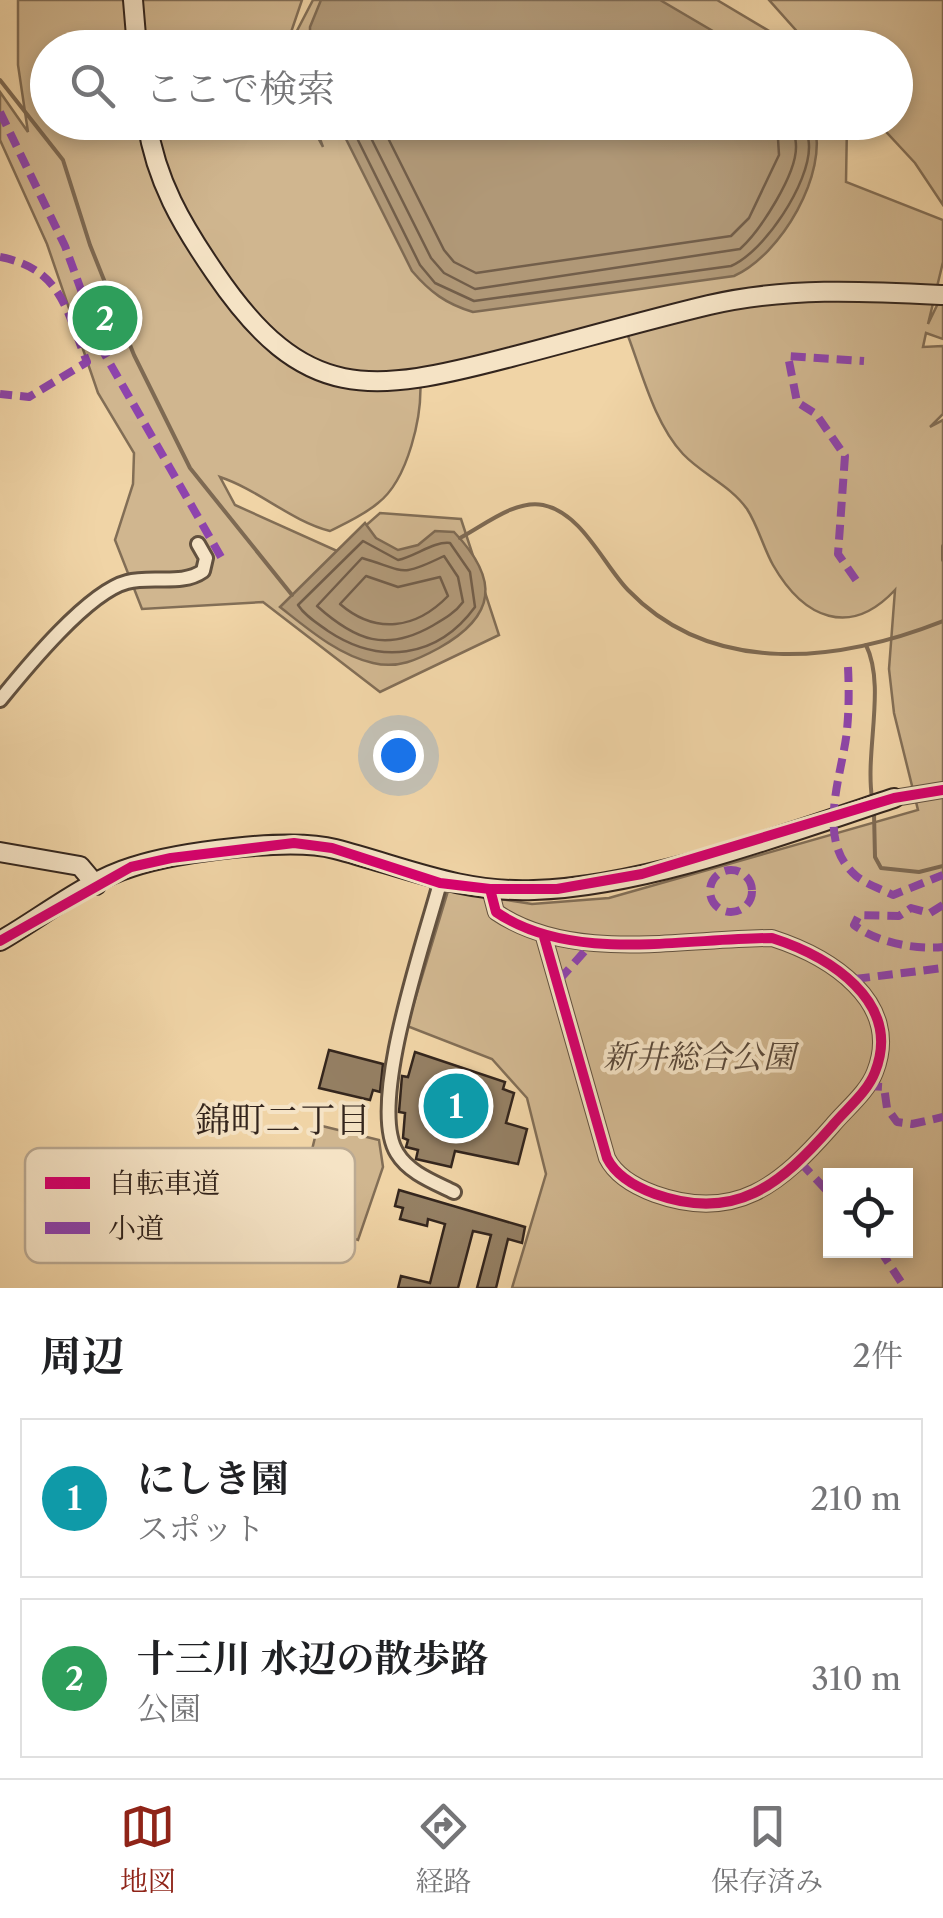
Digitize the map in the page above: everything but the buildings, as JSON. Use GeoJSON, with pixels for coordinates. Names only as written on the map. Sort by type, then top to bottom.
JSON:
{"type":"FeatureCollection","features":[{"type":"Feature","properties":{"kind":"street"},"geometry":{"type":"LineString","coordinates":[[133,0],[136,30]]}},
{"type":"Feature","properties":{"kind":"street"},"geometry":{"type":"LineString","coordinates":[[151,140],[156,166],[172,206],[248,322],[280,349],[350,381],[442,376],[710,305],[774,294],[811,290],[943,295]]}},
{"type":"Feature","properties":{"kind":"street"},"geometry":{"type":"LineString","coordinates":[[0,700],[114,586],[154,576],[193,578],[204,571],[206,558],[198,544]]}},
{"type":"Feature","properties":{"kind":"street"},"geometry":{"type":"LineString","coordinates":[[0,941],[131,867],[171,858],[294,844],[332,848],[440,883],[490,889],[557,890],[612,881],[894,798],[943,790]]}},
{"type":"Feature","properties":{"kind":"street"},"geometry":{"type":"LineString","coordinates":[[0,852],[80,866],[96,885]]}},
{"type":"Feature","properties":{"kind":"street"},"geometry":{"type":"LineString","coordinates":[[440,883],[396,1047],[387,1133],[398,1156],[415,1172],[454,1192]]}},
{"type":"Feature","properties":{"kind":"street"},"geometry":{"type":"LineString","coordinates":[[490,889],[496,912],[544,936],[593,942],[772,938],[790,944],[854,979],[867,996],[878,1036],[875,1071],[800,1162],[752,1195],[706,1204],[646,1190],[619,1174],[607,1158],[544,936]]}},
{"type":"Feature","properties":{"kind":"green space","name":"新井総合公園"},"geometry":{"type":"Polygon","coordinates":[[[18,0],[302,0],[292,30],[30,30],[30,140],[319,140],[323,147],[320,140],[847,140],[846,182],[943,220],[943,262],[928,324],[943,293],[943,339],[926,333],[923,347],[943,346],[943,414],[930,427],[943,420],[943,1288],[512,1288],[546,1174],[527,1098],[492,1059],[407,1026],[448,891],[532,904],[609,898],[918,810],[894,713],[889,669],[895,590],[878,605],[845,617],[829,616],[799,598],[773,565],[747,509],[673,441],[656,411],[625,328],[420,378],[416,428],[398,479],[373,507],[330,531],[220,477],[235,505],[337,551],[380,513],[461,519],[499,635],[380,692],[263,602],[142,609],[115,540],[133,484],[134,453],[98,393],[47,244],[0,140],[0,92],[28,132],[18,65],[18,0]]]}},
{"type":"Feature","properties":{"kind":"green space"},"geometry":{"type":"Polygon","coordinates":[[[313,0],[717,0],[767,30],[297,30],[313,0]]]}},
{"type":"Feature","properties":{"kind":"green space"},"geometry":{"type":"Polygon","coordinates":[[[769,0],[943,0],[943,205],[915,163],[894,140],[913,140],[913,30],[796,30],[769,0]]]}},
{"type":"Feature","properties":{"kind":"green space"},"geometry":{"type":"Polygon","coordinates":[[[318,1125],[379,1140],[383,1167],[358,1240],[355,1148],[312,1148],[318,1125]]]}},
{"type":"Feature","properties":{"kind":"water"},"geometry":{"type":"Polygon","coordinates":[[[321,0],[660,0],[711,30],[310,30],[321,0]]]}},
{"type":"Feature","properties":{"kind":"water"},"geometry":{"type":"Polygon","coordinates":[[[346,140],[817,140],[808,188],[784,232],[752,265],[734,276],[473,312],[439,296],[412,271],[346,140]]]}},
{"type":"Feature","properties":{"kind":"water"},"geometry":{"type":"Polygon","coordinates":[[[365,523],[376,538],[398,550],[418,545],[435,531],[454,532],[469,549],[484,581],[481,610],[472,623],[423,656],[382,665],[336,648],[280,607],[365,523]]]}},
{"type":"Feature","properties":{"kind":"waterway"},"geometry":{"type":"LineString","coordinates":[[0,80],[30,118]]}},
{"type":"Feature","properties":{"kind":"waterway"},"geometry":{"type":"LineString","coordinates":[[47,140],[63,160],[90,245],[134,355],[190,468],[292,595]]}},
{"type":"Feature","properties":{"kind":"waterway"},"geometry":{"type":"LineString","coordinates":[[460,538],[522,506],[543,505],[557,510],[580,529],[628,590],[662,618],[698,638],[738,649],[778,654],[820,652],[862,646],[943,621]]}},
{"type":"Feature","properties":{"kind":"waterway"},"geometry":{"type":"LineString","coordinates":[[943,546],[943,560]]}},
{"type":"Feature","properties":{"kind":"waterway"},"geometry":{"type":"LineString","coordinates":[[866,645],[872,661],[875,699],[872,798]]}},
{"type":"Feature","properties":{"kind":"waterway"},"geometry":{"type":"LineString","coordinates":[[874,813],[875,857],[881,868],[919,872],[943,866]]}},
{"type":"Feature","properties":{"kind":"marked path"},"geometry":{"type":"LineString","coordinates":[[0,112],[65,246],[104,353],[221,557]]}},
{"type":"Feature","properties":{"kind":"marked path"},"geometry":{"type":"LineString","coordinates":[[0,257],[37,271],[59,294],[87,362],[29,397],[0,394]]}},
{"type":"Feature","properties":{"kind":"marked path"},"geometry":{"type":"LineString","coordinates":[[856,580],[838,554],[845,456],[816,414],[797,402],[788,356],[864,361]]}},
{"type":"Feature","properties":{"kind":"marked path"},"geometry":{"type":"LineString","coordinates":[[848,667],[847,730],[834,803],[835,841],[841,857],[861,879],[893,895],[943,875]]}},
{"type":"Feature","properties":{"kind":"marked path"},"geometry":{"type":"LineString","coordinates":[[731,870],[746,876],[752,891],[746,906],[731,912],[716,906],[710,891],[716,876],[731,870]]}},
{"type":"Feature","properties":{"kind":"marked path"},"geometry":{"type":"LineString","coordinates":[[943,905],[930,913],[911,908],[899,916],[859,915],[854,925],[896,944],[943,947]]}},
{"type":"Feature","properties":{"kind":"marked path"},"geometry":{"type":"LineString","coordinates":[[559,980],[593,942]]}},
{"type":"Feature","properties":{"kind":"marked path"},"geometry":{"type":"LineString","coordinates":[[855,979],[943,968]]}},
{"type":"Feature","properties":{"kind":"marked path"},"geometry":{"type":"LineString","coordinates":[[867,1086],[884,1087],[887,1108],[897,1122],[912,1124],[943,1117]]}},
{"type":"Feature","properties":{"kind":"marked path"},"geometry":{"type":"LineString","coordinates":[[800,1162],[823,1187]]}},
{"type":"Feature","properties":{"kind":"marked path"},"geometry":{"type":"LineString","coordinates":[[885,1258],[905,1288]]}},
{"type":"Feature","properties":{"kind":"cycle path"},"geometry":{"type":"LineString","coordinates":[[0,941],[131,867],[171,858],[294,843],[332,848],[440,883],[490,889],[557,889],[642,874],[894,798],[943,790]]}},
{"type":"Feature","properties":{"kind":"cycle path"},"geometry":{"type":"LineString","coordinates":[[490,889],[496,912],[526,928],[559,938],[630,944],[772,938],[794,946],[837,970],[869,1003],[879,1024],[881,1047],[875,1072],[862,1094],[813,1147],[775,1181],[755,1193],[710,1204],[684,1202],[648,1191],[621,1175],[607,1158],[544,937]]}},
{"type":"Feature","properties":{"kind":"place","name":"十三川 水辺の散歩路"},"geometry":{"type":"Point","coordinates":[105,318]}},
{"type":"Feature","properties":{"kind":"place","name":"にしき園"},"geometry":{"type":"Point","coordinates":[456,1106]}},
{"type":"Feature","properties":{"kind":"district","name":"錦町二丁目"},"geometry":{"type":"Point","coordinates":[283,1119]}}]}
